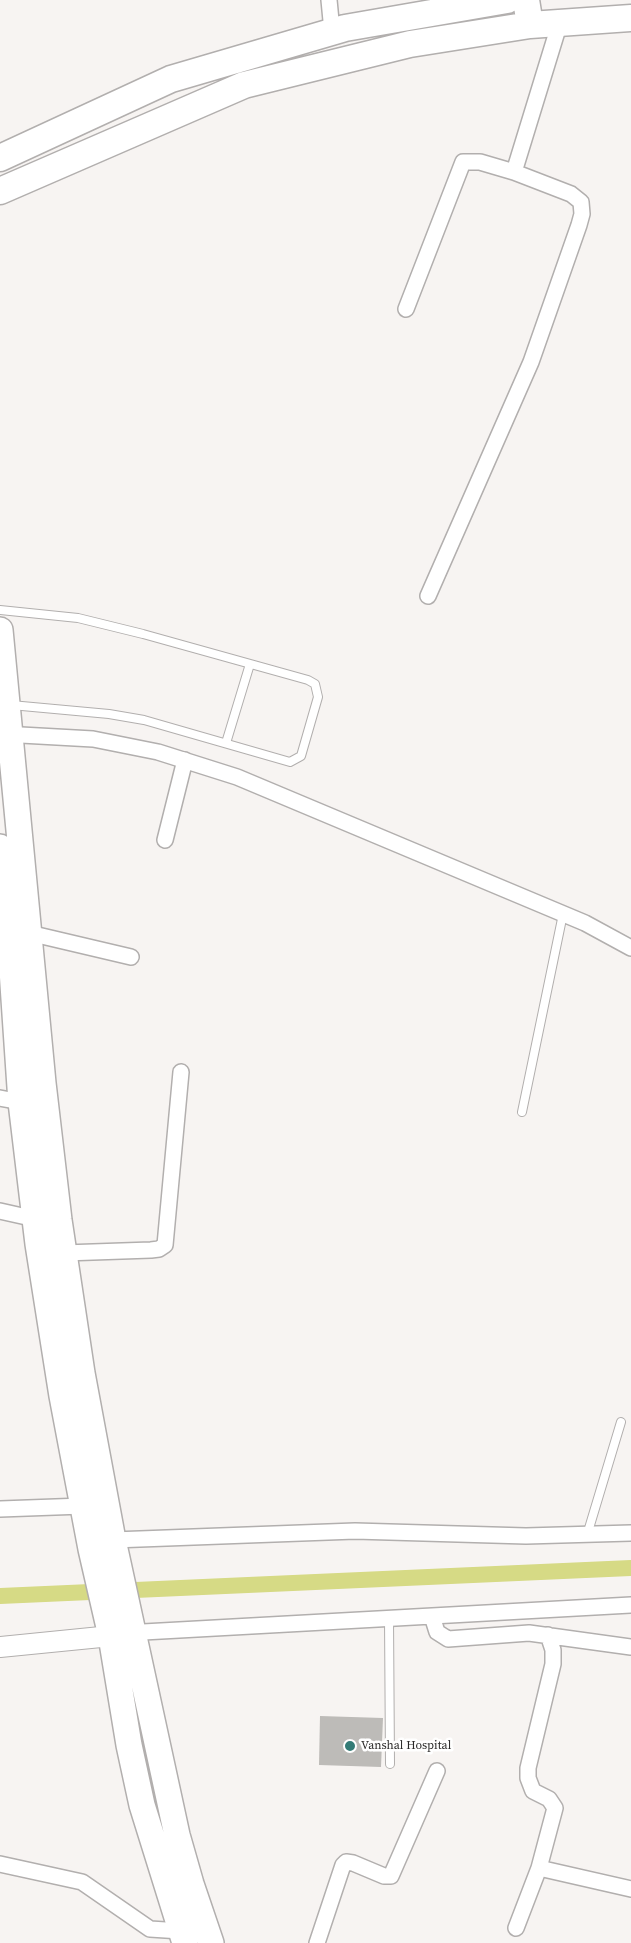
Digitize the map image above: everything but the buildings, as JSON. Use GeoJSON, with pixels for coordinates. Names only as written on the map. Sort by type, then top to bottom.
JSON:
{"type":"FeatureCollection","features":[{"type":"Feature","properties":{"kind":"highway"},"geometry":{"type":"LineString","coordinates":[[0,158],[171,79],[332,32],[501,0]]}},
{"type":"Feature","properties":{"kind":"highway"},"geometry":{"type":"LineString","coordinates":[[0,191],[244,85],[410,44],[528,12],[560,22],[631,18]]}},
{"type":"Feature","properties":{"kind":"main road"},"geometry":{"type":"LineString","coordinates":[[0,630],[6,704],[4,734],[30,933],[48,1220],[61,1387],[83,1506],[106,1544]]}},
{"type":"Feature","properties":{"kind":"main road"},"geometry":{"type":"LineString","coordinates":[[0,847],[11,1100],[48,1220],[64,1253],[119,1623],[129,1746],[142,1805],[183,1937]]}},
{"type":"Feature","properties":{"kind":"main road"},"geometry":{"type":"LineString","coordinates":[[119,1623],[191,1884],[211,1943]]}},
{"type":"Feature","properties":{"kind":"street"},"geometry":{"type":"LineString","coordinates":[[329,0],[332,32]]}},
{"type":"Feature","properties":{"kind":"street"},"geometry":{"type":"LineString","coordinates":[[514,172],[560,22]]}},
{"type":"Feature","properties":{"kind":"street"},"geometry":{"type":"LineString","coordinates":[[406,310],[463,162],[472,161],[514,172],[571,194],[581,202],[582,214],[531,362],[428,596]]}},
{"type":"Feature","properties":{"kind":"street"},"geometry":{"type":"LineString","coordinates":[[4,734],[93,739],[158,752],[237,776],[563,914],[631,948]]}},
{"type":"Feature","properties":{"kind":"street"},"geometry":{"type":"LineString","coordinates":[[165,840],[184,760]]}},
{"type":"Feature","properties":{"kind":"street"},"geometry":{"type":"LineString","coordinates":[[30,933],[131,958]]}},
{"type":"Feature","properties":{"kind":"street"},"geometry":{"type":"LineString","coordinates":[[64,1253],[151,1250],[159,1249],[165,1245],[180,1072]]}},
{"type":"Feature","properties":{"kind":"street"},"geometry":{"type":"LineString","coordinates":[[0,1211],[48,1220]]}},
{"type":"Feature","properties":{"kind":"street"},"geometry":{"type":"LineString","coordinates":[[0,1509],[83,1506]]}},
{"type":"Feature","properties":{"kind":"street"},"geometry":{"type":"LineString","coordinates":[[106,1544],[354,1531],[587,1535],[631,1533]]}},
{"type":"Feature","properties":{"kind":"street"},"geometry":{"type":"LineString","coordinates":[[0,1647],[119,1623],[389,1618],[631,1605]]}},
{"type":"Feature","properties":{"kind":"street"},"geometry":{"type":"LineString","coordinates":[[432,1616],[437,1632],[448,1639],[529,1633],[631,1647]]}},
{"type":"Feature","properties":{"kind":"street"},"geometry":{"type":"LineString","coordinates":[[516,1928],[539,1868],[555,1808],[549,1799],[533,1791],[529,1785],[528,1768],[553,1664],[553,1650],[548,1635]]}},
{"type":"Feature","properties":{"kind":"street"},"geometry":{"type":"LineString","coordinates":[[317,1943],[342,1865],[350,1862],[384,1876],[391,1876],[437,1771]]}},
{"type":"Feature","properties":{"kind":"street"},"geometry":{"type":"LineString","coordinates":[[0,1864],[82,1882],[150,1929],[183,1937]]}},
{"type":"Feature","properties":{"kind":"street"},"geometry":{"type":"LineString","coordinates":[[539,1868],[631,1889]]}},
{"type":"Feature","properties":{"kind":"lane"},"geometry":{"type":"LineString","coordinates":[[0,610],[78,618],[102,623],[308,680],[315,684],[318,697],[304,749],[296,760],[283,760],[174,728],[126,717],[6,704]]}},
{"type":"Feature","properties":{"kind":"lane"},"geometry":{"type":"LineString","coordinates":[[226,743],[250,664]]}},
{"type":"Feature","properties":{"kind":"lane"},"geometry":{"type":"LineString","coordinates":[[522,1112],[563,914]]}},
{"type":"Feature","properties":{"kind":"lane"},"geometry":{"type":"LineString","coordinates":[[587,1535],[621,1422]]}},
{"type":"Feature","properties":{"kind":"lane"},"geometry":{"type":"LineString","coordinates":[[389,1618],[390,1764]]}},
{"type":"Feature","properties":{"kind":"waterway"},"geometry":{"type":"LineString","coordinates":[[0,1596],[631,1568]]}},
{"type":"Feature","properties":{"kind":"place","name":"Vanshal Hospital"},"geometry":{"type":"Point","coordinates":[350,1746]}}]}
